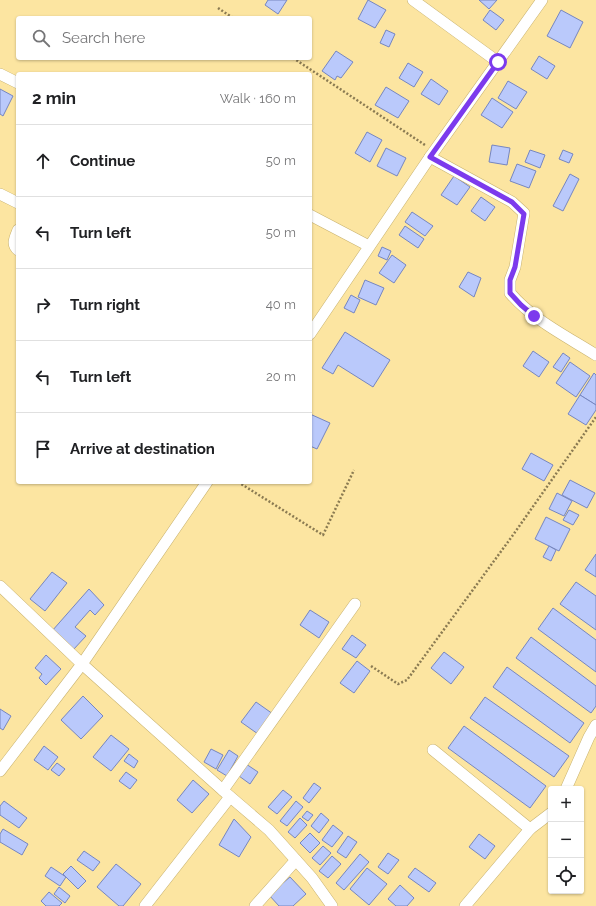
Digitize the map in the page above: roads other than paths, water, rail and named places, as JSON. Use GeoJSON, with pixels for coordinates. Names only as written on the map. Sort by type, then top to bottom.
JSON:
{"type":"FeatureCollection","features":[{"type":"Feature","properties":{"kind":"street"},"geometry":{"type":"LineString","coordinates":[[413,0],[498,62]]}},
{"type":"Feature","properties":{"kind":"street"},"geometry":{"type":"LineString","coordinates":[[312,331],[432,154],[542,0]]}},
{"type":"Feature","properties":{"kind":"street"},"geometry":{"type":"LineString","coordinates":[[0,74],[16,82]]}},
{"type":"Feature","properties":{"kind":"street"},"geometry":{"type":"LineString","coordinates":[[432,154],[512,202],[524,214],[515,267],[510,280],[510,293],[534,316],[596,355]]}},
{"type":"Feature","properties":{"kind":"street"},"geometry":{"type":"LineString","coordinates":[[0,194],[16,202]]}},
{"type":"Feature","properties":{"kind":"street"},"geometry":{"type":"LineString","coordinates":[[312,216],[369,246]]}},
{"type":"Feature","properties":{"kind":"street"},"geometry":{"type":"LineString","coordinates":[[16,235],[13,242],[16,248]]}},
{"type":"Feature","properties":{"kind":"street"},"geometry":{"type":"LineString","coordinates":[[0,771],[82,664],[206,484]]}},
{"type":"Feature","properties":{"kind":"street"},"geometry":{"type":"LineString","coordinates":[[0,586],[82,664],[269,830],[312,878],[332,906]]}},
{"type":"Feature","properties":{"kind":"street"},"geometry":{"type":"LineString","coordinates":[[145,906],[226,793],[355,604]]}},
{"type":"Feature","properties":{"kind":"street"},"geometry":{"type":"LineString","coordinates":[[567,786],[589,737],[596,725]]}},
{"type":"Feature","properties":{"kind":"street"},"geometry":{"type":"LineString","coordinates":[[433,750],[530,829]]}},
{"type":"Feature","properties":{"kind":"street"},"geometry":{"type":"LineString","coordinates":[[465,906],[530,829],[548,815]]}},
{"type":"Feature","properties":{"kind":"street"},"geometry":{"type":"LineString","coordinates":[[255,906],[296,860]]}}]}
